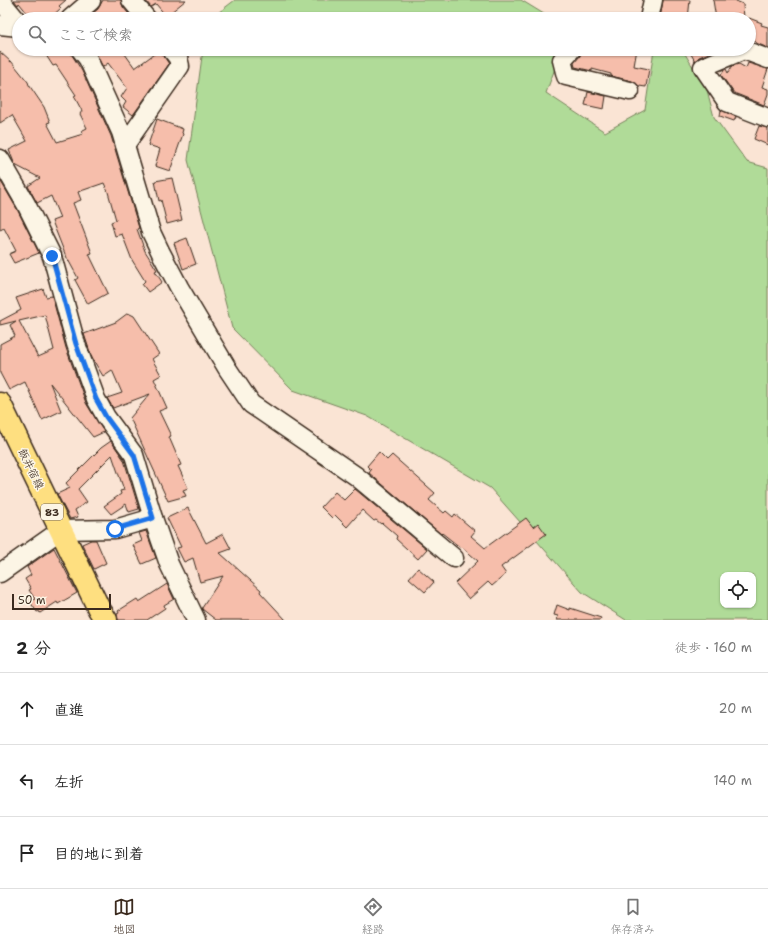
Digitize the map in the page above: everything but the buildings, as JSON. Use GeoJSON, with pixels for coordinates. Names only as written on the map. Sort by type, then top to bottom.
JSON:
{"type":"FeatureCollection","features":[{"type":"Feature","properties":{"kind":"main road","name":"飯井宿線"},"geometry":{"type":"LineString","coordinates":[[0,404],[99,609],[106,620]]}},
{"type":"Feature","properties":{"kind":"street"},"geometry":{"type":"LineString","coordinates":[[0,0],[12,15]]}},
{"type":"Feature","properties":{"kind":"street"},"geometry":{"type":"LineString","coordinates":[[78,12],[91,0]]}},
{"type":"Feature","properties":{"kind":"street"},"geometry":{"type":"LineString","coordinates":[[131,0],[141,12]]}},
{"type":"Feature","properties":{"kind":"street"},"geometry":{"type":"LineString","coordinates":[[650,12],[653,0]]}},
{"type":"Feature","properties":{"kind":"street"},"geometry":{"type":"LineString","coordinates":[[0,24],[12,26]]}},
{"type":"Feature","properties":{"kind":"street"},"geometry":{"type":"LineString","coordinates":[[756,54],[768,59]]}},
{"type":"Feature","properties":{"kind":"street"},"geometry":{"type":"LineString","coordinates":[[86,56],[121,132],[151,232],[182,294],[227,368],[251,404],[356,476],[454,558]]}},
{"type":"Feature","properties":{"kind":"street"},"geometry":{"type":"LineString","coordinates":[[125,145],[180,66],[176,56]]}},
{"type":"Feature","properties":{"kind":"street"},"geometry":{"type":"LineString","coordinates":[[566,56],[562,60],[566,76],[630,91]]}},
{"type":"Feature","properties":{"kind":"street"},"geometry":{"type":"LineString","coordinates":[[730,56],[703,68],[727,102],[768,118]]}},
{"type":"Feature","properties":{"kind":"street"},"geometry":{"type":"LineString","coordinates":[[0,159],[26,204],[52,256],[76,344],[96,399],[106,417],[134,455],[169,564],[196,620]]}},
{"type":"Feature","properties":{"kind":"street"},"geometry":{"type":"LineString","coordinates":[[0,573],[61,530],[115,529],[153,518]]}},
{"type":"Feature","properties":{"kind":"green space"},"geometry":{"type":"Polygon","coordinates":[[[235,0],[521,0],[541,12],[219,12],[235,0]]]}},
{"type":"Feature","properties":{"kind":"green space"},"geometry":{"type":"Polygon","coordinates":[[[202,56],[559,56],[546,93],[605,132],[645,110],[653,56],[686,56],[707,90],[714,117],[747,162],[768,168],[768,620],[626,620],[582,592],[490,488],[367,416],[293,390],[232,328],[188,160],[202,56]]]}},
{"type":"Feature","properties":{"kind":"route"},"geometry":{"type":"LineString","coordinates":[[52,256],[76,344],[96,399],[106,417],[134,455],[153,518],[115,529]]}}]}
